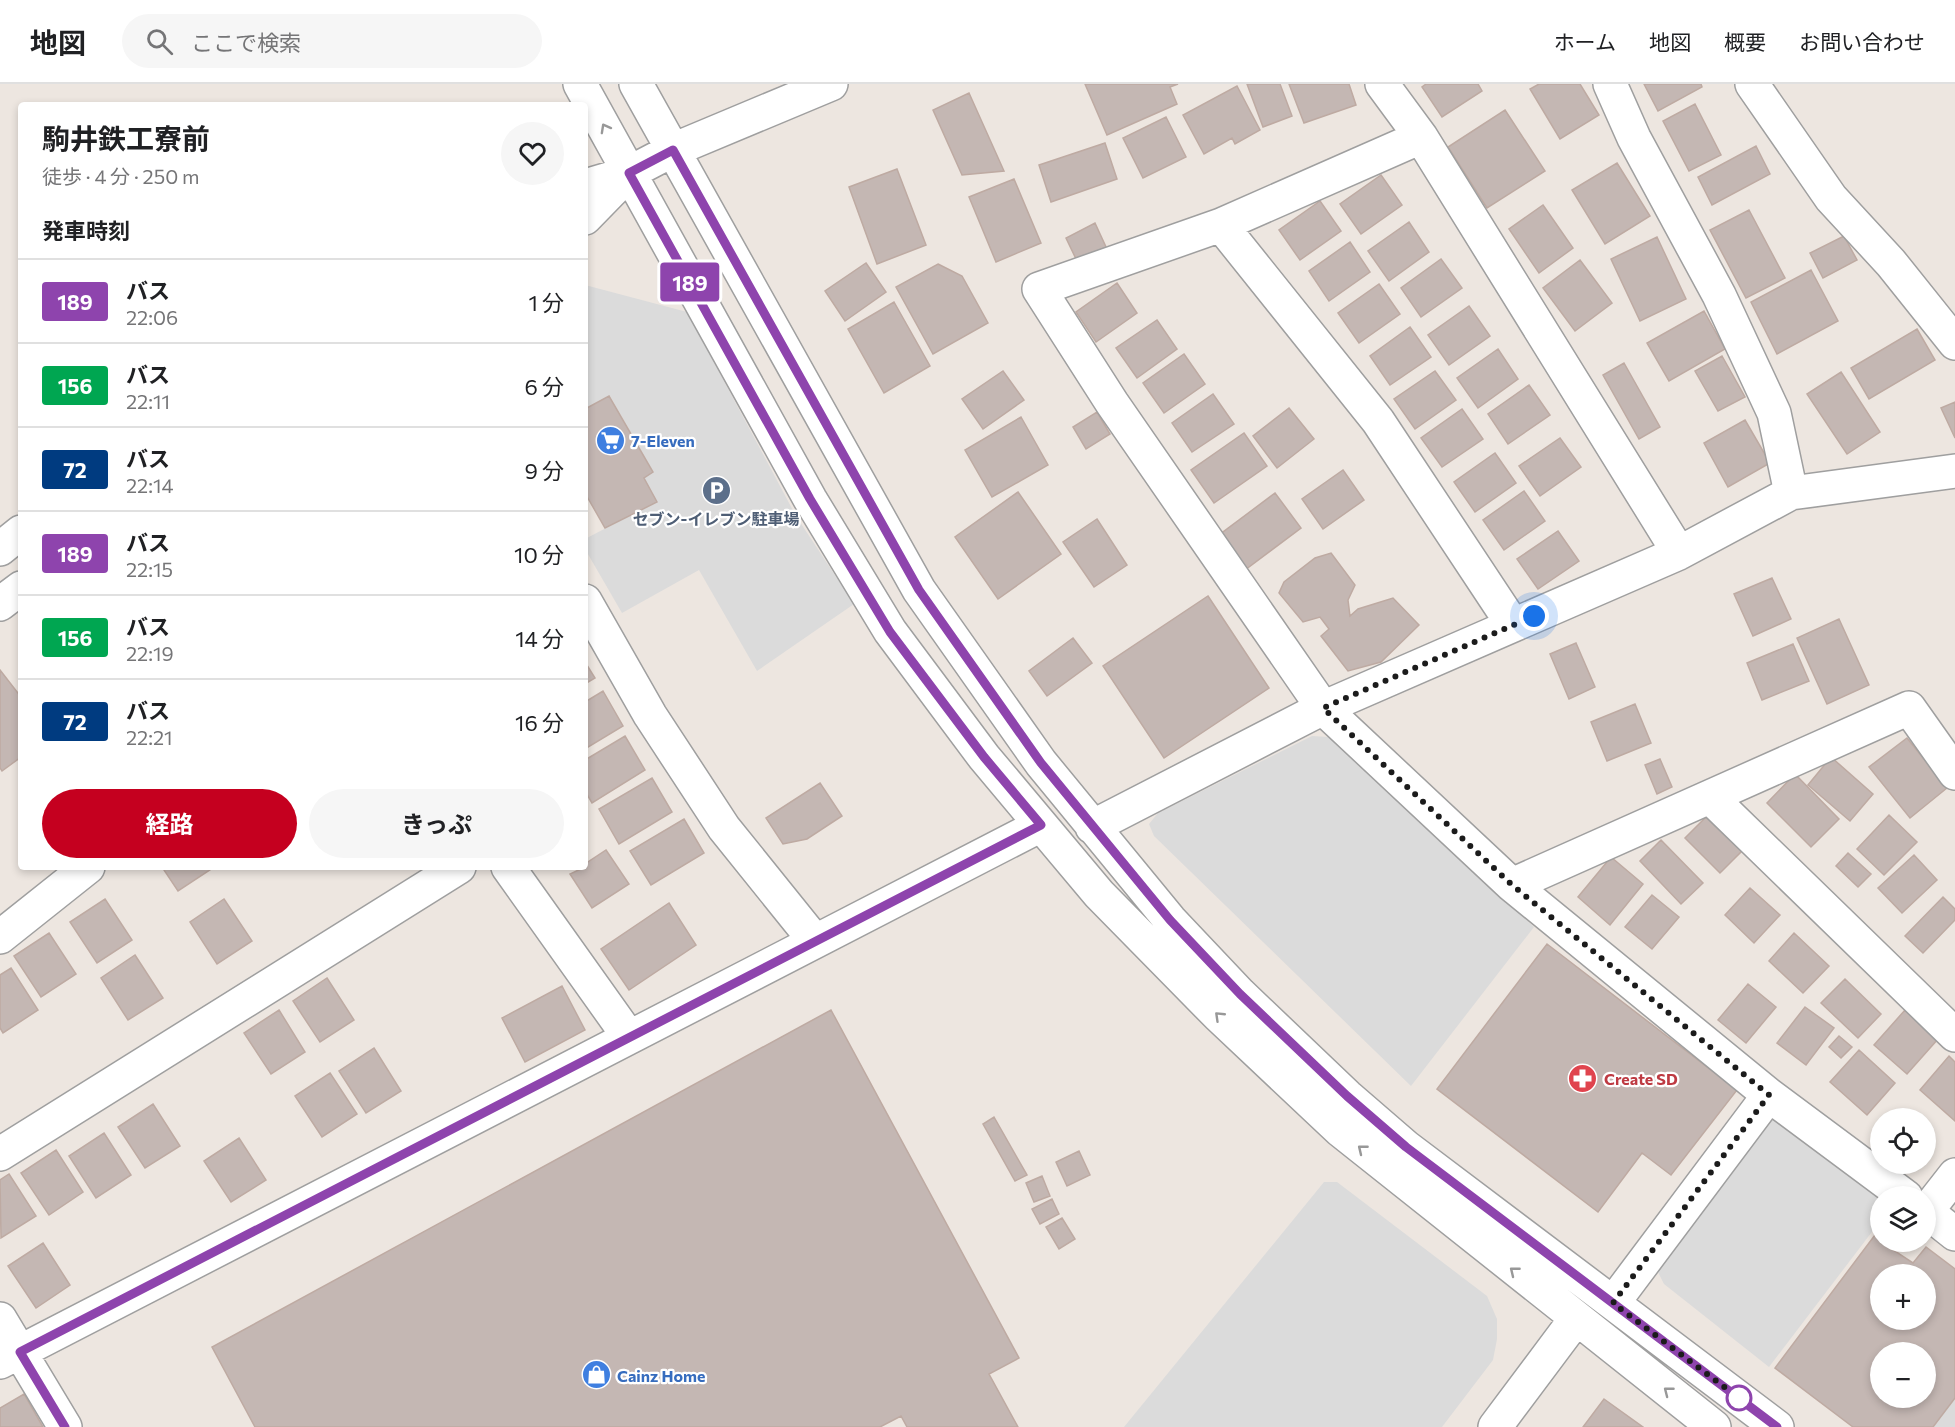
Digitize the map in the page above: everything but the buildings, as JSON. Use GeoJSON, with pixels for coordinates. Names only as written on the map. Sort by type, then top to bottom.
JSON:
{"type":"FeatureCollection","features":[{"type":"Feature","properties":{"kind":"street"},"geometry":{"type":"LineString","coordinates":[[580,84],[810,499],[890,632],[984,757],[1099,894],[1218,1015],[1340,1130],[1575,1320],[1714,1427]]}},
{"type":"Feature","properties":{"kind":"street"},"geometry":{"type":"LineString","coordinates":[[636,84],[919,590],[996,701],[1092,827],[1170,920],[1240,994],[1347,1096],[1406,1147],[1777,1427]]}},
{"type":"Feature","properties":{"kind":"street"},"geometry":{"type":"LineString","coordinates":[[588,185],[629,173],[673,150],[831,84]]}},
{"type":"Feature","properties":{"kind":"street"},"geometry":{"type":"LineString","coordinates":[[1382,84],[1421,137],[1679,553]]}},
{"type":"Feature","properties":{"kind":"street"},"geometry":{"type":"LineString","coordinates":[[1610,84],[1634,138],[1719,295],[1774,413],[1791,493]]}},
{"type":"Feature","properties":{"kind":"street"},"geometry":{"type":"LineString","coordinates":[[1752,84],[1831,198],[1891,263],[1955,343]]}},
{"type":"Feature","properties":{"kind":"street"},"geometry":{"type":"LineString","coordinates":[[1421,137],[1221,225],[1039,289],[1112,404],[1323,708],[1512,885],[1769,1095],[1891,1186]]}},
{"type":"Feature","properties":{"kind":"street"},"geometry":{"type":"LineString","coordinates":[[588,215],[629,173]]}},
{"type":"Feature","properties":{"kind":"street"},"geometry":{"type":"LineString","coordinates":[[1221,225],[1378,421],[1513,625]]}},
{"type":"Feature","properties":{"kind":"street"},"geometry":{"type":"LineString","coordinates":[[1092,827],[1323,708],[1679,553],[1791,493],[1955,471]]}},
{"type":"Feature","properties":{"kind":"street"},"geometry":{"type":"LineString","coordinates":[[0,549],[18,534]]}},
{"type":"Feature","properties":{"kind":"street"},"geometry":{"type":"LineString","coordinates":[[0,604],[18,590]]}},
{"type":"Feature","properties":{"kind":"street"},"geometry":{"type":"LineString","coordinates":[[588,605],[650,715],[724,828],[815,941]]}},
{"type":"Feature","properties":{"kind":"street"},"geometry":{"type":"LineString","coordinates":[[1512,885],[1909,708],[1955,773]]}},
{"type":"Feature","properties":{"kind":"street"},"geometry":{"type":"LineString","coordinates":[[1710,797],[1955,1035]]}},
{"type":"Feature","properties":{"kind":"street"},"geometry":{"type":"LineString","coordinates":[[10,1357],[1041,825]]}},
{"type":"Feature","properties":{"kind":"street"},"geometry":{"type":"LineString","coordinates":[[0,937],[84,870]]}},
{"type":"Feature","properties":{"kind":"street"},"geometry":{"type":"LineString","coordinates":[[0,1154],[454,870]]}},
{"type":"Feature","properties":{"kind":"street"},"geometry":{"type":"LineString","coordinates":[[510,870],[629,1037]]}},
{"type":"Feature","properties":{"kind":"street"},"geometry":{"type":"LineString","coordinates":[[1613,1303],[1769,1095]]}},
{"type":"Feature","properties":{"kind":"street"},"geometry":{"type":"LineString","coordinates":[[1936,1199],[1955,1175]]}},
{"type":"Feature","properties":{"kind":"street"},"geometry":{"type":"LineString","coordinates":[[1936,1220],[1955,1234]]}},
{"type":"Feature","properties":{"kind":"street"},"geometry":{"type":"LineString","coordinates":[[0,1319],[10,1357],[65,1427]]}},
{"type":"Feature","properties":{"kind":"street"},"geometry":{"type":"LineString","coordinates":[[1495,1427],[1575,1320]]}},
{"type":"Feature","properties":{"kind":"shaded area","name":"セブン-イレブン駐車場"},"geometry":{"type":"Polygon","coordinates":[[[588,286],[687,312],[796,516],[854,604],[757,671],[699,570],[622,613],[588,554],[588,537],[656,502],[644,478],[653,472],[610,396],[588,407],[588,286]]]}},
{"type":"Feature","properties":{"kind":"shaded area"},"geometry":{"type":"Polygon","coordinates":[[[1312,736],[1328,737],[1343,746],[1534,927],[1411,1086],[1154,836],[1149,824],[1158,813],[1312,736]]]}},
{"type":"Feature","properties":{"kind":"shaded area"},"geometry":{"type":"Polygon","coordinates":[[[1771,1120],[1785,1122],[1870,1189],[1870,1234],[1769,1367],[1664,1284],[1658,1272],[1664,1259],[1771,1120]]]}},
{"type":"Feature","properties":{"kind":"shaded area"},"geometry":{"type":"Polygon","coordinates":[[[1324,1182],[1337,1182],[1487,1296],[1497,1319],[1497,1339],[1493,1360],[1442,1427],[1124,1427],[1324,1182]]]}},
{"type":"Feature","properties":{"kind":"shaded area"},"geometry":{"type":"Polygon","coordinates":[[[1955,1398],[1955,1427],[1933,1427],[1955,1398]]]}},
{"type":"Feature","properties":{"kind":"bus line","name":"189"},"geometry":{"type":"LineString","coordinates":[[65,1427],[20,1352],[1041,825],[984,757],[890,632],[810,499],[629,173],[673,150],[919,590],[1041,763],[1170,920],[1240,994],[1347,1096],[1406,1147],[1777,1427]]}},
{"type":"Feature","properties":{"kind":"place","name":"7-Eleven"},"geometry":{"type":"Point","coordinates":[610,440]}},
{"type":"Feature","properties":{"kind":"place","name":"セブン-イレブン駐車場"},"geometry":{"type":"Point","coordinates":[716,490]}},
{"type":"Feature","properties":{"kind":"place","name":"Create SD"},"geometry":{"type":"Point","coordinates":[1583,1078]}},
{"type":"Feature","properties":{"kind":"place","name":"Cainz Home"},"geometry":{"type":"Point","coordinates":[596,1375]}},
{"type":"Feature","properties":{"kind":"route"},"geometry":{"type":"LineString","coordinates":[[1534,616],[1323,708],[1512,885],[1769,1095],[1613,1303],[1739,1398]]}}]}
